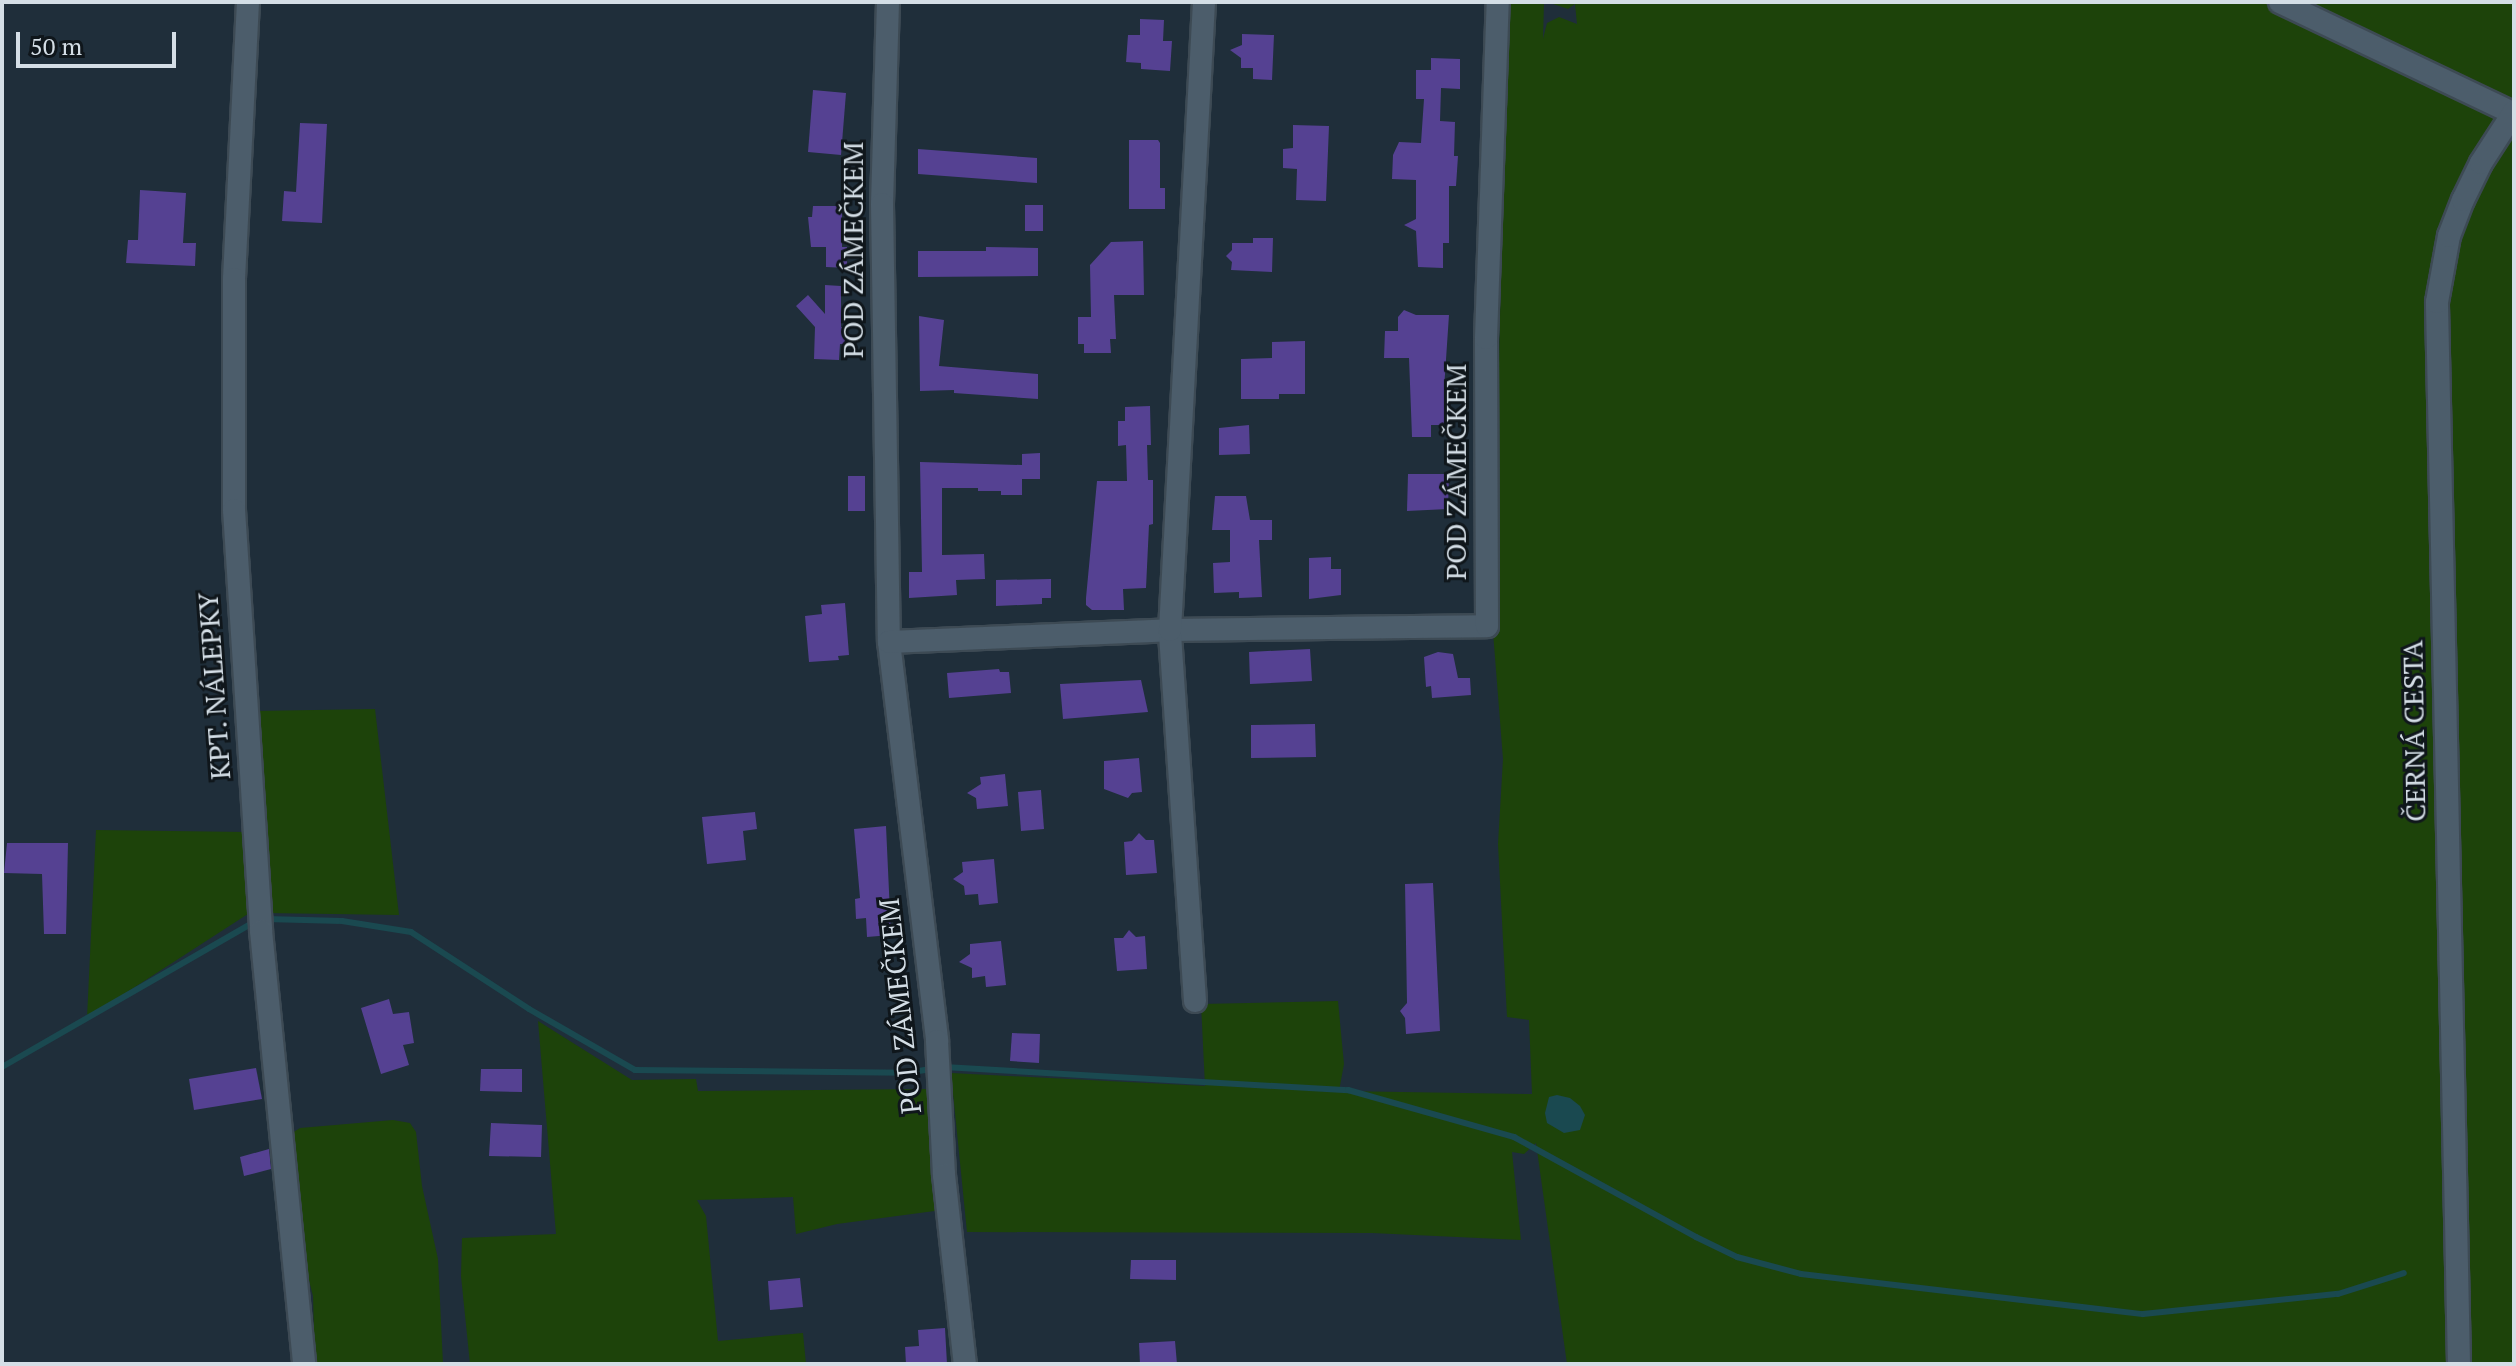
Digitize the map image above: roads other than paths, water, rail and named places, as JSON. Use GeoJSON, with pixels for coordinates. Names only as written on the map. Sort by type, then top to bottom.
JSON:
{"type":"FeatureCollection","features":[{"type":"Feature","properties":{"kind":"street","name":"KPT. NÁLEPKY"},"geometry":{"type":"LineString","coordinates":[[248,2],[234,279],[234,510],[260,922],[304,1364]]}},
{"type":"Feature","properties":{"kind":"street","name":"POD ZÁMEČKEM"},"geometry":{"type":"LineString","coordinates":[[888,2],[883,63],[882,220],[889,642],[940,1067],[944,1175],[965,1364]]}},
{"type":"Feature","properties":{"kind":"street"},"geometry":{"type":"LineString","coordinates":[[1195,1001],[1170,630],[1204,2]]}},
{"type":"Feature","properties":{"kind":"street","name":"POD ZÁMEČKEM"},"geometry":{"type":"LineString","coordinates":[[889,642],[1170,630],[1487,626],[1486,338],[1498,2]]}},
{"type":"Feature","properties":{"kind":"street","name":"ČERNÁ CESTA"},"geometry":{"type":"LineString","coordinates":[[2280,2],[2514,113],[2481,163],[2463,200],[2449,236],[2437,302],[2459,1364]]}},
{"type":"Feature","properties":{"kind":"waterway"},"geometry":{"type":"LineString","coordinates":[[266,919],[342,921],[411,932],[529,1009],[635,1070],[906,1073],[944,1067],[1348,1090],[1514,1137],[1737,1257],[1801,1274],[2143,1314],[2338,1294],[2404,1273]]}},
{"type":"Feature","properties":{"kind":"waterway"},"geometry":{"type":"LineString","coordinates":[[2,1067],[256,921]]}}]}
